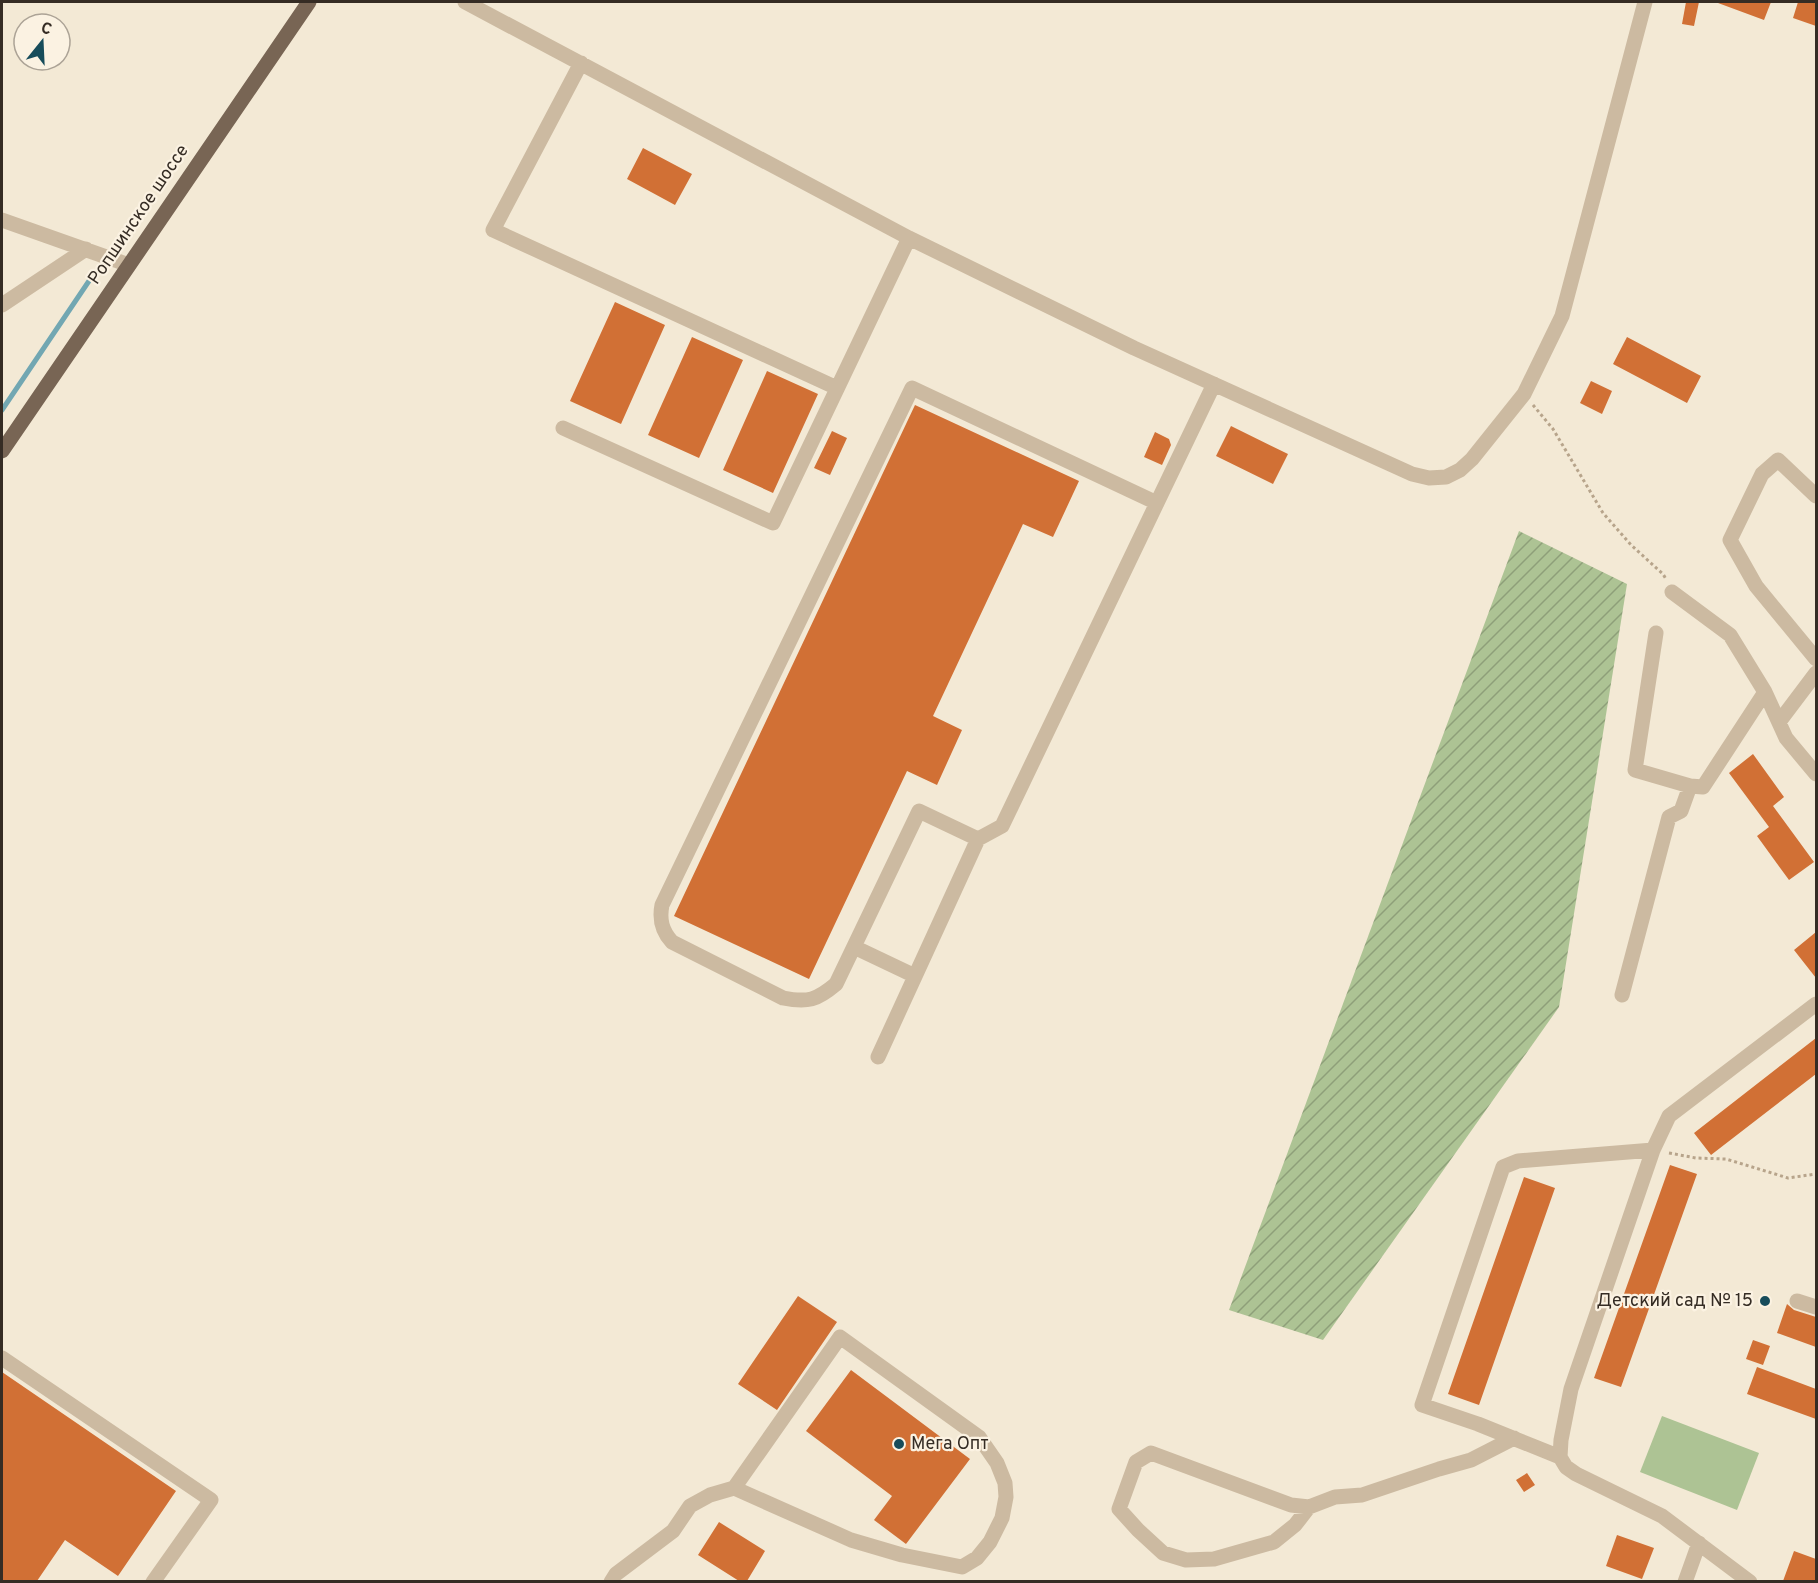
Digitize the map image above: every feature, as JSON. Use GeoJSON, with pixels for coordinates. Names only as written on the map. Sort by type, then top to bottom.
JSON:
{"type":"FeatureCollection","features":[{"type":"Feature","properties":{"kind":"main road","name":"Ропшинское шоссе"},"geometry":{"type":"LineString","coordinates":[[2,451],[309,2]]}},
{"type":"Feature","properties":{"kind":"street"},"geometry":{"type":"LineString","coordinates":[[465,2],[909,238],[1134,348],[1412,474],[1429,478],[1446,477],[1460,470],[1472,459],[1524,394],[1562,316],[1645,2]]}},
{"type":"Feature","properties":{"kind":"street"},"geometry":{"type":"LineString","coordinates":[[581,63],[493,230],[837,388]]}},
{"type":"Feature","properties":{"kind":"street"},"geometry":{"type":"LineString","coordinates":[[2,220],[129,264]]}},
{"type":"Feature","properties":{"kind":"street"},"geometry":{"type":"LineString","coordinates":[[563,428],[773,523],[909,238]]}},
{"type":"Feature","properties":{"kind":"street"},"geometry":{"type":"LineString","coordinates":[[2,305],[86,249]]}},
{"type":"Feature","properties":{"kind":"street"},"geometry":{"type":"LineString","coordinates":[[878,1058],[978,839],[1002,826],[1214,384]]}},
{"type":"Feature","properties":{"kind":"street"},"geometry":{"type":"LineString","coordinates":[[978,839],[919,811],[836,984],[812,1000],[798,1001],[783,998],[672,942],[665,934],[660,915],[662,905],[912,388],[1157,503]]}},
{"type":"Feature","properties":{"kind":"street"},"geometry":{"type":"LineString","coordinates":[[1816,496],[1778,460],[1762,474],[1730,540],[1756,586],[1816,659]]}},
{"type":"Feature","properties":{"kind":"street"},"geometry":{"type":"LineString","coordinates":[[1672,592],[1730,635],[1765,692],[1786,738],[1816,774]]}},
{"type":"Feature","properties":{"kind":"street"},"geometry":{"type":"LineString","coordinates":[[1656,633],[1635,770],[1702,788],[1765,692]]}},
{"type":"Feature","properties":{"kind":"street"},"geometry":{"type":"LineString","coordinates":[[1779,722],[1816,673]]}},
{"type":"Feature","properties":{"kind":"street"},"geometry":{"type":"LineString","coordinates":[[1622,996],[1669,817],[1681,811],[1690,786]]}},
{"type":"Feature","properties":{"kind":"street"},"geometry":{"type":"LineString","coordinates":[[854,947],[915,976]]}},
{"type":"Feature","properties":{"kind":"street"},"geometry":{"type":"LineString","coordinates":[[1750,1581],[1662,1516],[1566,1467],[1560,1457],[1561,1440],[1571,1389],[1653,1150],[1669,1116],[1816,1004]]}},
{"type":"Feature","properties":{"kind":"street"},"geometry":{"type":"LineString","coordinates":[[1560,1457],[1422,1405],[1503,1167],[1518,1161],[1653,1150]]}},
{"type":"Feature","properties":{"kind":"street"},"geometry":{"type":"LineString","coordinates":[[1797,1301],[1816,1307]]}},
{"type":"Feature","properties":{"kind":"street"},"geometry":{"type":"LineString","coordinates":[[611,1581],[616,1574],[673,1531],[690,1506],[711,1495],[734,1488],[840,1337],[979,1437],[997,1463],[1005,1483],[1006,1497],[1002,1518],[990,1542],[977,1558],[962,1567],[902,1555],[851,1540],[734,1488]]}},
{"type":"Feature","properties":{"kind":"street"},"geometry":{"type":"LineString","coordinates":[[2,1359],[211,1500],[153,1581]]}},
{"type":"Feature","properties":{"kind":"street"},"geometry":{"type":"LineString","coordinates":[[1309,1507],[1295,1526],[1274,1542],[1214,1559],[1186,1560],[1162,1553],[1119,1509],[1136,1462],[1151,1453],[1291,1505],[1309,1507],[1335,1497],[1362,1495],[1439,1468],[1471,1460],[1514,1438]]}},
{"type":"Feature","properties":{"kind":"street"},"geometry":{"type":"LineString","coordinates":[[1685,1581],[1699,1543]]}},
{"type":"Feature","properties":{"kind":"path"},"geometry":{"type":"LineString","coordinates":[[1524,394],[1552,429],[1603,513],[1631,545],[1664,574],[1672,592]]}},
{"type":"Feature","properties":{"kind":"path"},"geometry":{"type":"LineString","coordinates":[[1672,1154],[1725,1159],[1788,1178],[1816,1174]]}},
{"type":"Feature","properties":{"kind":"green space"},"geometry":{"type":"Polygon","coordinates":[[[1519,531],[1627,584],[1559,1007],[1323,1340],[1229,1310],[1519,531]]]}},
{"type":"Feature","properties":{"kind":"green space"},"geometry":{"type":"Polygon","coordinates":[[[1662,1416],[1759,1453],[1737,1510],[1640,1472],[1662,1416]]]}},
{"type":"Feature","properties":{"kind":"building"},"geometry":{"type":"Polygon","coordinates":[[[1686,2],[1699,2],[1694,26],[1682,24],[1686,2]]]}},
{"type":"Feature","properties":{"kind":"building"},"geometry":{"type":"Polygon","coordinates":[[[1719,2],[1771,2],[1764,20],[1719,2]]]}},
{"type":"Feature","properties":{"kind":"building"},"geometry":{"type":"Polygon","coordinates":[[[1798,2],[1816,2],[1816,26],[1793,18],[1798,2]]]}},
{"type":"Feature","properties":{"kind":"building"},"geometry":{"type":"Polygon","coordinates":[[[643,148],[692,174],[675,205],[627,179],[643,148]]]}},
{"type":"Feature","properties":{"kind":"building"},"geometry":{"type":"Polygon","coordinates":[[[615,302],[665,325],[621,424],[570,401],[615,302]]]}},
{"type":"Feature","properties":{"kind":"building"},"geometry":{"type":"Polygon","coordinates":[[[692,337],[743,360],[699,458],[648,435],[692,337]]]}},
{"type":"Feature","properties":{"kind":"building"},"geometry":{"type":"Polygon","coordinates":[[[1627,337],[1701,376],[1687,403],[1613,364],[1627,337]]]}},
{"type":"Feature","properties":{"kind":"building"},"geometry":{"type":"Polygon","coordinates":[[[767,371],[818,394],[773,493],[723,470],[767,371]]]}},
{"type":"Feature","properties":{"kind":"building"},"geometry":{"type":"Polygon","coordinates":[[[1591,381],[1612,391],[1602,414],[1580,403],[1591,381]]]}},
{"type":"Feature","properties":{"kind":"building"},"geometry":{"type":"Polygon","coordinates":[[[915,405],[1079,481],[1053,537],[1023,524],[933,716],[962,730],[937,785],[907,771],[809,979],[674,916],[915,405]]]}},
{"type":"Feature","properties":{"kind":"building"},"geometry":{"type":"Polygon","coordinates":[[[1231,426],[1288,454],[1273,484],[1216,456],[1231,426]]]}},
{"type":"Feature","properties":{"kind":"building"},"geometry":{"type":"Polygon","coordinates":[[[832,431],[847,438],[830,475],[814,468],[832,431]]]}},
{"type":"Feature","properties":{"kind":"building"},"geometry":{"type":"Polygon","coordinates":[[[1155,432],[1169,439],[1171,445],[1162,465],[1144,457],[1155,432]]]}},
{"type":"Feature","properties":{"kind":"building"},"geometry":{"type":"Polygon","coordinates":[[[1753,754],[1784,797],[1773,806],[1814,862],[1789,880],[1757,836],[1769,827],[1729,773],[1753,754]]]}},
{"type":"Feature","properties":{"kind":"building"},"geometry":{"type":"Polygon","coordinates":[[[1816,932],[1816,978],[1794,950],[1816,932]]]}},
{"type":"Feature","properties":{"kind":"building"},"geometry":{"type":"Polygon","coordinates":[[[1816,1038],[1816,1074],[1711,1155],[1694,1133],[1816,1038]]]}},
{"type":"Feature","properties":{"kind":"building"},"geometry":{"type":"Polygon","coordinates":[[[1670,1165],[1697,1174],[1621,1387],[1594,1378],[1670,1165]]]}},
{"type":"Feature","properties":{"kind":"building"},"geometry":{"type":"Polygon","coordinates":[[[1524,1177],[1555,1188],[1479,1405],[1448,1394],[1524,1177]]]}},
{"type":"Feature","properties":{"kind":"building"},"geometry":{"type":"Polygon","coordinates":[[[798,1296],[837,1322],[777,1410],[738,1384],[798,1296]]]}},
{"type":"Feature","properties":{"kind":"building"},"geometry":{"type":"Polygon","coordinates":[[[1787,1304],[1794,1310],[1816,1317],[1816,1347],[1777,1333],[1787,1304]]]}},
{"type":"Feature","properties":{"kind":"building"},"geometry":{"type":"Polygon","coordinates":[[[1753,1340],[1770,1346],[1763,1365],[1746,1359],[1753,1340]]]}},
{"type":"Feature","properties":{"kind":"building"},"geometry":{"type":"Polygon","coordinates":[[[1757,1367],[1816,1389],[1816,1419],[1747,1394],[1757,1367]]]}},
{"type":"Feature","properties":{"kind":"building"},"geometry":{"type":"Polygon","coordinates":[[[851,1370],[970,1459],[906,1544],[874,1520],[892,1496],[806,1431],[851,1370]]]}},
{"type":"Feature","properties":{"kind":"building"},"geometry":{"type":"Polygon","coordinates":[[[2,1372],[176,1491],[118,1576],[65,1540],[37,1581],[2,1581],[2,1372]]]}},
{"type":"Feature","properties":{"kind":"building"},"geometry":{"type":"Polygon","coordinates":[[[1527,1473],[1535,1485],[1524,1492],[1516,1480],[1527,1473]]]}},
{"type":"Feature","properties":{"kind":"building"},"geometry":{"type":"Polygon","coordinates":[[[719,1522],[765,1551],[747,1581],[739,1581],[698,1555],[719,1522]]]}},
{"type":"Feature","properties":{"kind":"building"},"geometry":{"type":"Polygon","coordinates":[[[1617,1535],[1654,1548],[1642,1579],[1606,1566],[1617,1535]]]}},
{"type":"Feature","properties":{"kind":"building"},"geometry":{"type":"Polygon","coordinates":[[[1794,1551],[1816,1559],[1816,1581],[1783,1581],[1794,1551]]]}},
{"type":"Feature","properties":{"kind":"waterway"},"geometry":{"type":"LineString","coordinates":[[2,410],[93,275]]}},
{"type":"Feature","properties":{"kind":"place","name":"Детский сад № 15"},"geometry":{"type":"Point","coordinates":[1765,1301]}},
{"type":"Feature","properties":{"kind":"place","name":"Мега Опт"},"geometry":{"type":"Point","coordinates":[899,1444]}}]}
